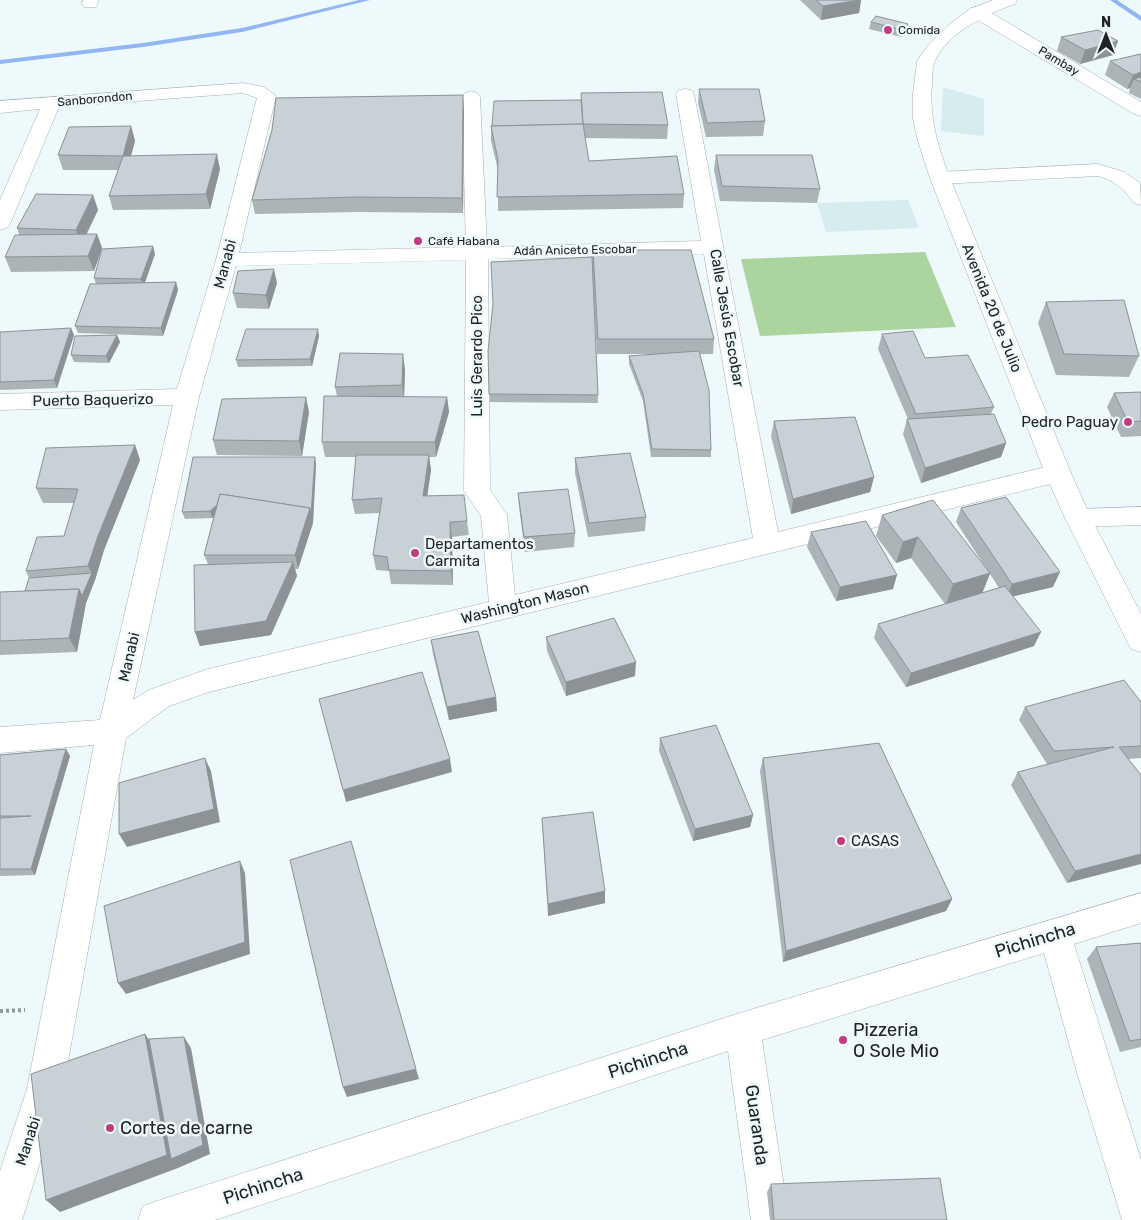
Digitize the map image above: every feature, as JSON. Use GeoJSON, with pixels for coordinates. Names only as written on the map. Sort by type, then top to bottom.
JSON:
{"type":"FeatureCollection","features":[{"type":"Feature","properties":{"kind":"street","name":"Avenida 20 de Julio"},"geometry":{"type":"LineString","coordinates":[[1009,0],[977,12],[947,37],[926,62],[920,107],[928,147],[1058,472],[1078,518],[1141,641]]}},
{"type":"Feature","properties":{"kind":"street","name":"Pambay"},"geometry":{"type":"LineString","coordinates":[[977,12],[1141,110]]}},
{"type":"Feature","properties":{"kind":"street","name":"Sanborondon"},"geometry":{"type":"LineString","coordinates":[[0,224],[52,102],[243,88],[258,91],[267,96]]}},
{"type":"Feature","properties":{"kind":"street","name":"Calle Jesús Escobar"},"geometry":{"type":"LineString","coordinates":[[685,94],[767,543]]}},
{"type":"Feature","properties":{"kind":"street","name":"Manabi"},"geometry":{"type":"LineString","coordinates":[[3,1220],[45,1089],[112,731],[187,397],[227,260],[267,96]]}},
{"type":"Feature","properties":{"kind":"street","name":"Luis Gerardo Pico"},"geometry":{"type":"LineString","coordinates":[[471,97],[477,253],[477,491],[494,515],[503,609]]}},
{"type":"Feature","properties":{"kind":"street"},"geometry":{"type":"LineString","coordinates":[[0,106],[52,102]]}},
{"type":"Feature","properties":{"kind":"street"},"geometry":{"type":"LineString","coordinates":[[940,178],[1098,170],[1115,173],[1129,182],[1141,199]]}},
{"type":"Feature","properties":{"kind":"street","name":"Adán Aniceto Escobar"},"geometry":{"type":"LineString","coordinates":[[227,260],[714,247]]}},
{"type":"Feature","properties":{"kind":"street","name":"Puerto Baquerizo"},"geometry":{"type":"LineString","coordinates":[[0,402],[187,397]]}},
{"type":"Feature","properties":{"kind":"street","name":"Washington Mason"},"geometry":{"type":"LineString","coordinates":[[112,731],[159,698],[208,681],[1058,472]]}},
{"type":"Feature","properties":{"kind":"street"},"geometry":{"type":"LineString","coordinates":[[1078,518],[1141,516]]}},
{"type":"Feature","properties":{"kind":"street"},"geometry":{"type":"LineString","coordinates":[[0,740],[112,731]]}},
{"type":"Feature","properties":{"kind":"street","name":"Pichincha"},"geometry":{"type":"LineString","coordinates":[[157,1220],[743,1029],[1141,908]]}},
{"type":"Feature","properties":{"kind":"street"},"geometry":{"type":"LineString","coordinates":[[1054,934],[1066,968],[1096,1076],[1141,1220]]}},
{"type":"Feature","properties":{"kind":"street","name":"Guaranda"},"geometry":{"type":"LineString","coordinates":[[743,1029],[770,1220]]}},
{"type":"Feature","properties":{"kind":"shaded area"},"geometry":{"type":"Polygon","coordinates":[[[943,87],[984,99],[984,136],[941,131],[943,87]]]}},
{"type":"Feature","properties":{"kind":"shaded area"},"geometry":{"type":"Polygon","coordinates":[[[908,200],[919,228],[826,232],[817,203],[908,200]]]}},
{"type":"Feature","properties":{"kind":"green space"},"geometry":{"type":"Polygon","coordinates":[[[925,252],[956,327],[760,336],[741,259],[925,252]]]}},
{"type":"Feature","properties":{"kind":"building"},"geometry":{"type":"Polygon","coordinates":[[[816,0],[859,0],[823,6],[816,0]]]}},
{"type":"Feature","properties":{"kind":"building"},"geometry":{"type":"Polygon","coordinates":[[[876,16],[908,24],[903,30],[871,22],[876,16]]]}},
{"type":"Feature","properties":{"kind":"building"},"geometry":{"type":"Polygon","coordinates":[[[1098,30],[1118,41],[1085,50],[1061,37],[1098,30]]]}},
{"type":"Feature","properties":{"kind":"building"},"geometry":{"type":"Polygon","coordinates":[[[1141,54],[1141,72],[1133,75],[1110,61],[1141,54]]]}},
{"type":"Feature","properties":{"kind":"building"},"geometry":{"type":"Polygon","coordinates":[[[1141,77],[1141,82],[1134,79],[1141,77]]]}},
{"type":"Feature","properties":{"kind":"building"},"geometry":{"type":"Polygon","coordinates":[[[699,89],[759,89],[765,121],[707,123],[699,89]]]}},
{"type":"Feature","properties":{"kind":"building"},"geometry":{"type":"Polygon","coordinates":[[[662,92],[668,125],[583,124],[581,93],[662,92]]]}},
{"type":"Feature","properties":{"kind":"building"},"geometry":{"type":"Polygon","coordinates":[[[463,95],[462,198],[357,197],[252,200],[272,130],[276,98],[463,95]]]}},
{"type":"Feature","properties":{"kind":"building"},"geometry":{"type":"Polygon","coordinates":[[[581,100],[583,124],[492,126],[494,101],[581,100]]]}},
{"type":"Feature","properties":{"kind":"building"},"geometry":{"type":"Polygon","coordinates":[[[583,124],[589,161],[677,156],[684,194],[497,197],[498,160],[491,126],[583,124]]]}},
{"type":"Feature","properties":{"kind":"building"},"geometry":{"type":"Polygon","coordinates":[[[131,126],[123,156],[58,155],[69,127],[131,126]]]}},
{"type":"Feature","properties":{"kind":"building"},"geometry":{"type":"Polygon","coordinates":[[[217,154],[206,194],[109,196],[123,156],[217,154]]]}},
{"type":"Feature","properties":{"kind":"building"},"geometry":{"type":"Polygon","coordinates":[[[716,155],[812,155],[820,189],[722,186],[716,155]]]}},
{"type":"Feature","properties":{"kind":"building"},"geometry":{"type":"Polygon","coordinates":[[[36,194],[93,195],[76,230],[17,228],[36,194]]]}},
{"type":"Feature","properties":{"kind":"building"},"geometry":{"type":"Polygon","coordinates":[[[97,234],[88,256],[5,257],[15,235],[97,234]]]}},
{"type":"Feature","properties":{"kind":"building"},"geometry":{"type":"Polygon","coordinates":[[[153,246],[141,279],[94,278],[102,249],[153,246]]]}},
{"type":"Feature","properties":{"kind":"building"},"geometry":{"type":"Polygon","coordinates":[[[593,250],[691,250],[714,339],[598,339],[593,250]]]}},
{"type":"Feature","properties":{"kind":"building"},"geometry":{"type":"Polygon","coordinates":[[[592,257],[598,395],[489,394],[488,351],[493,304],[491,262],[592,257]]]}},
{"type":"Feature","properties":{"kind":"building"},"geometry":{"type":"Polygon","coordinates":[[[274,269],[266,295],[233,293],[238,271],[274,269]]]}},
{"type":"Feature","properties":{"kind":"building"},"geometry":{"type":"Polygon","coordinates":[[[176,282],[161,328],[75,326],[90,284],[176,282]]]}},
{"type":"Feature","properties":{"kind":"building"},"geometry":{"type":"Polygon","coordinates":[[[1124,300],[1139,356],[1064,354],[1046,302],[1124,300]]]}},
{"type":"Feature","properties":{"kind":"building"},"geometry":{"type":"Polygon","coordinates":[[[71,328],[54,380],[0,382],[0,332],[71,328]]]}},
{"type":"Feature","properties":{"kind":"building"},"geometry":{"type":"Polygon","coordinates":[[[246,329],[318,329],[310,359],[236,360],[246,329]]]}},
{"type":"Feature","properties":{"kind":"building"},"geometry":{"type":"Polygon","coordinates":[[[913,331],[925,358],[968,355],[994,407],[916,414],[882,334],[913,331]]]}},
{"type":"Feature","properties":{"kind":"building"},"geometry":{"type":"Polygon","coordinates":[[[117,335],[106,356],[71,355],[75,336],[117,335]]]}},
{"type":"Feature","properties":{"kind":"building"},"geometry":{"type":"Polygon","coordinates":[[[699,351],[709,390],[711,450],[652,449],[643,394],[629,356],[699,351]]]}},
{"type":"Feature","properties":{"kind":"building"},"geometry":{"type":"Polygon","coordinates":[[[340,353],[403,354],[402,385],[335,387],[340,353]]]}},
{"type":"Feature","properties":{"kind":"building"},"geometry":{"type":"Polygon","coordinates":[[[1141,392],[1141,421],[1128,422],[1114,393],[1141,392]]]}},
{"type":"Feature","properties":{"kind":"building"},"geometry":{"type":"Polygon","coordinates":[[[324,396],[447,397],[435,442],[322,442],[324,396]]]}},
{"type":"Feature","properties":{"kind":"building"},"geometry":{"type":"Polygon","coordinates":[[[306,397],[299,441],[213,440],[222,399],[306,397]]]}},
{"type":"Feature","properties":{"kind":"building"},"geometry":{"type":"Polygon","coordinates":[[[994,414],[1006,443],[925,468],[907,419],[994,414]]]}},
{"type":"Feature","properties":{"kind":"building"},"geometry":{"type":"Polygon","coordinates":[[[855,417],[874,477],[793,499],[774,421],[855,417]]]}},
{"type":"Feature","properties":{"kind":"building"},"geometry":{"type":"Polygon","coordinates":[[[135,445],[98,536],[88,566],[26,571],[37,537],[64,536],[78,489],[36,488],[46,448],[135,445]]]}},
{"type":"Feature","properties":{"kind":"building"},"geometry":{"type":"Polygon","coordinates":[[[630,453],[646,517],[589,523],[575,458],[630,453]]]}},
{"type":"Feature","properties":{"kind":"building"},"geometry":{"type":"Polygon","coordinates":[[[356,455],[429,455],[423,496],[464,495],[467,521],[450,522],[451,571],[389,570],[387,557],[373,555],[382,498],[352,500],[356,455]]]}},
{"type":"Feature","properties":{"kind":"building"},"geometry":{"type":"Polygon","coordinates":[[[193,457],[315,457],[311,515],[310,508],[220,494],[217,505],[210,511],[182,512],[193,457]]]}},
{"type":"Feature","properties":{"kind":"building"},"geometry":{"type":"Polygon","coordinates":[[[568,489],[575,533],[524,537],[518,493],[568,489]]]}},
{"type":"Feature","properties":{"kind":"building"},"geometry":{"type":"Polygon","coordinates":[[[220,494],[310,508],[295,555],[204,555],[220,494]]]}},
{"type":"Feature","properties":{"kind":"building"},"geometry":{"type":"Polygon","coordinates":[[[1006,497],[1060,572],[1012,584],[961,508],[1006,497]]]}},
{"type":"Feature","properties":{"kind":"building"},"geometry":{"type":"Polygon","coordinates":[[[933,500],[990,573],[953,584],[918,537],[903,542],[882,515],[933,500]]]}},
{"type":"Feature","properties":{"kind":"building"},"geometry":{"type":"Polygon","coordinates":[[[866,521],[897,575],[840,587],[811,532],[866,521]]]}},
{"type":"Feature","properties":{"kind":"building"},"geometry":{"type":"Polygon","coordinates":[[[293,562],[266,621],[195,632],[194,565],[293,562]]]}},
{"type":"Feature","properties":{"kind":"building"},"geometry":{"type":"Polygon","coordinates":[[[92,573],[82,596],[79,589],[25,591],[29,578],[92,573]]]}},
{"type":"Feature","properties":{"kind":"building"},"geometry":{"type":"Polygon","coordinates":[[[1005,586],[1041,632],[911,673],[878,624],[1005,586]]]}},
{"type":"Feature","properties":{"kind":"building"},"geometry":{"type":"Polygon","coordinates":[[[79,589],[69,638],[0,641],[0,592],[79,589]]]}},
{"type":"Feature","properties":{"kind":"building"},"geometry":{"type":"Polygon","coordinates":[[[614,618],[636,662],[566,682],[546,637],[614,618]]]}},
{"type":"Feature","properties":{"kind":"building"},"geometry":{"type":"Polygon","coordinates":[[[478,631],[496,697],[447,707],[431,640],[478,631]]]}},
{"type":"Feature","properties":{"kind":"building"},"geometry":{"type":"Polygon","coordinates":[[[422,672],[450,759],[343,790],[319,699],[422,672]]]}},
{"type":"Feature","properties":{"kind":"building"},"geometry":{"type":"Polygon","coordinates":[[[1124,680],[1141,702],[1141,746],[1119,747],[1141,775],[1141,854],[1075,871],[1018,772],[1114,747],[1054,751],[1025,707],[1124,680]]]}},
{"type":"Feature","properties":{"kind":"building"},"geometry":{"type":"Polygon","coordinates":[[[716,725],[753,815],[695,829],[660,738],[716,725]]]}},
{"type":"Feature","properties":{"kind":"building","name":"CASAS"},"geometry":{"type":"Polygon","coordinates":[[[879,743],[952,899],[786,951],[763,758],[879,743]]]}},
{"type":"Feature","properties":{"kind":"building"},"geometry":{"type":"Polygon","coordinates":[[[66,749],[31,869],[0,869],[0,818],[31,816],[0,816],[0,755],[66,749]]]}},
{"type":"Feature","properties":{"kind":"building"},"geometry":{"type":"Polygon","coordinates":[[[205,758],[214,809],[119,834],[119,783],[205,758]]]}},
{"type":"Feature","properties":{"kind":"building"},"geometry":{"type":"Polygon","coordinates":[[[593,812],[605,891],[548,904],[542,818],[593,812]]]}},
{"type":"Feature","properties":{"kind":"building"},"geometry":{"type":"Polygon","coordinates":[[[351,841],[416,1069],[343,1087],[290,860],[351,841]]]}},
{"type":"Feature","properties":{"kind":"building"},"geometry":{"type":"Polygon","coordinates":[[[240,861],[245,942],[118,983],[104,906],[240,861]]]}},
{"type":"Feature","properties":{"kind":"building"},"geometry":{"type":"Polygon","coordinates":[[[1141,943],[1141,1039],[1130,1041],[1096,947],[1141,943]]]}},
{"type":"Feature","properties":{"kind":"building","name":"Cortes de carne"},"geometry":{"type":"Polygon","coordinates":[[[145,1034],[167,1155],[46,1200],[31,1074],[145,1034]]]}},
{"type":"Feature","properties":{"kind":"building"},"geometry":{"type":"Polygon","coordinates":[[[184,1037],[203,1145],[171,1159],[149,1039],[184,1037]]]}},
{"type":"Feature","properties":{"kind":"building"},"geometry":{"type":"Polygon","coordinates":[[[940,1178],[947,1220],[774,1220],[771,1184],[940,1178]]]}},
{"type":"Feature","properties":{"kind":"waterway"},"geometry":{"type":"LineString","coordinates":[[0,62],[143,45],[242,30],[367,0]]}},
{"type":"Feature","properties":{"kind":"waterway"},"geometry":{"type":"LineString","coordinates":[[1113,0],[1141,19]]}},
{"type":"Feature","properties":{"kind":"place","name":"Comida"},"geometry":{"type":"Point","coordinates":[888,30]}},
{"type":"Feature","properties":{"kind":"place","name":"Café Habana"},"geometry":{"type":"Point","coordinates":[418,241]}},
{"type":"Feature","properties":{"kind":"place","name":"Pedro Paguay"},"geometry":{"type":"Point","coordinates":[1128,422]}},
{"type":"Feature","properties":{"kind":"place","name":"Departamentos Carmita"},"geometry":{"type":"Point","coordinates":[415,553]}},
{"type":"Feature","properties":{"kind":"place","name":"CASAS"},"geometry":{"type":"Point","coordinates":[841,841]}},
{"type":"Feature","properties":{"kind":"place","name":"Pizzeria O Sole Mio"},"geometry":{"type":"Point","coordinates":[843,1040]}},
{"type":"Feature","properties":{"kind":"place","name":"Cortes de carne"},"geometry":{"type":"Point","coordinates":[110,1128]}}]}
